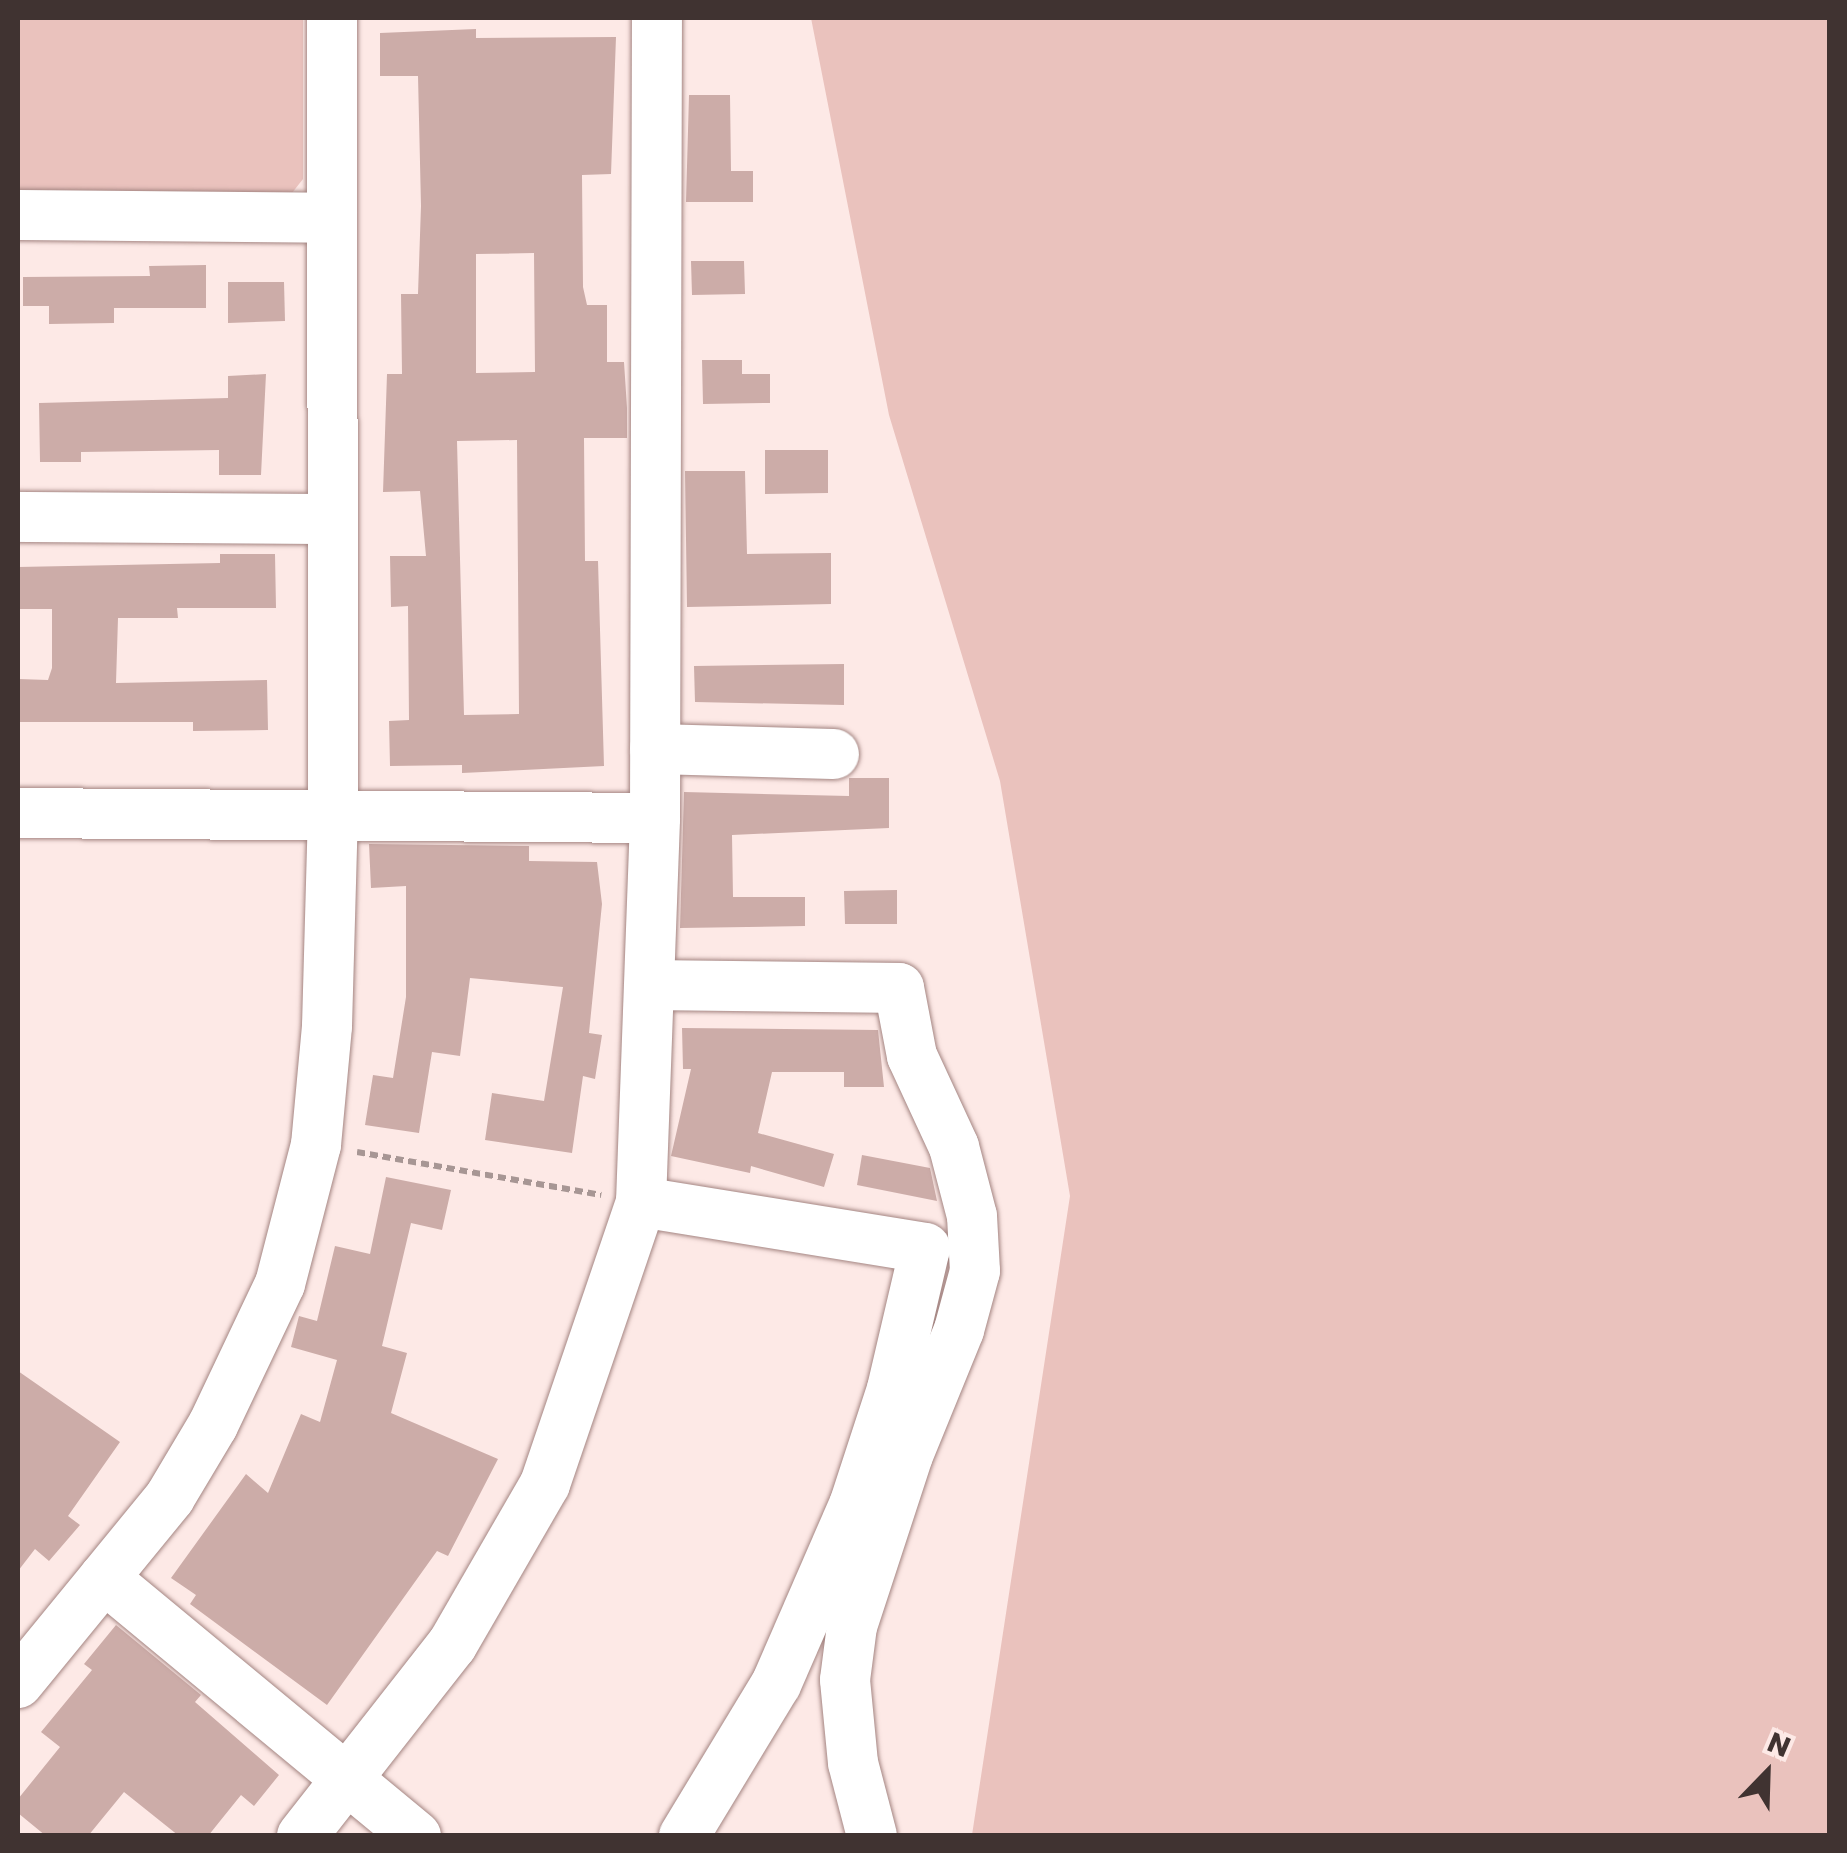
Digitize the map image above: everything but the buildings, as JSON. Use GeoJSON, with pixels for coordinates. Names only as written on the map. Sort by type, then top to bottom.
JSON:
{"type":"FeatureCollection","features":[{"type":"Feature","properties":{"kind":"street"},"geometry":{"type":"LineString","coordinates":[[18,1682],[170,1497],[249,1354],[280,1284],[316,1145],[328,1026],[333,816],[332,18]]}},
{"type":"Feature","properties":{"kind":"street"},"geometry":{"type":"LineString","coordinates":[[302,1836],[452,1644],[545,1484],[640,1202],[652,985],[655,818],[657,18]]}},
{"type":"Feature","properties":{"kind":"street"},"geometry":{"type":"LineString","coordinates":[[18,215],[332,218]]}},
{"type":"Feature","properties":{"kind":"street"},"geometry":{"type":"LineString","coordinates":[[18,517],[333,520]]}},
{"type":"Feature","properties":{"kind":"street"},"geometry":{"type":"LineString","coordinates":[[655,749],[834,754]]}},
{"type":"Feature","properties":{"kind":"street"},"geometry":{"type":"LineString","coordinates":[[18,813],[655,818]]}},
{"type":"Feature","properties":{"kind":"street"},"geometry":{"type":"LineString","coordinates":[[652,985],[899,988],[912,1056],[954,1147],[972,1216],[974,1271],[959,1330],[908,1455],[852,1626],[844,1680],[849,1730],[872,1836]]}},
{"type":"Feature","properties":{"kind":"street"},"geometry":{"type":"LineString","coordinates":[[640,1202],[926,1248],[892,1389],[854,1505],[776,1684],[684,1836]]}},
{"type":"Feature","properties":{"kind":"street"},"geometry":{"type":"LineString","coordinates":[[104,1578],[416,1836]]}},
{"type":"Feature","properties":{"kind":"path"},"geometry":{"type":"LineString","coordinates":[[316,1145],[640,1202]]}},
{"type":"Feature","properties":{"kind":"shaded area"},"geometry":{"type":"Polygon","coordinates":[[[18,18],[303,18],[303,179],[288,198],[18,192],[18,18]]]}},
{"type":"Feature","properties":{"kind":"shaded area"},"geometry":{"type":"Polygon","coordinates":[[[811,18],[1829,18],[1829,1835],[972,1835],[1070,1196],[1000,781],[889,415],[811,18]]]}}]}
